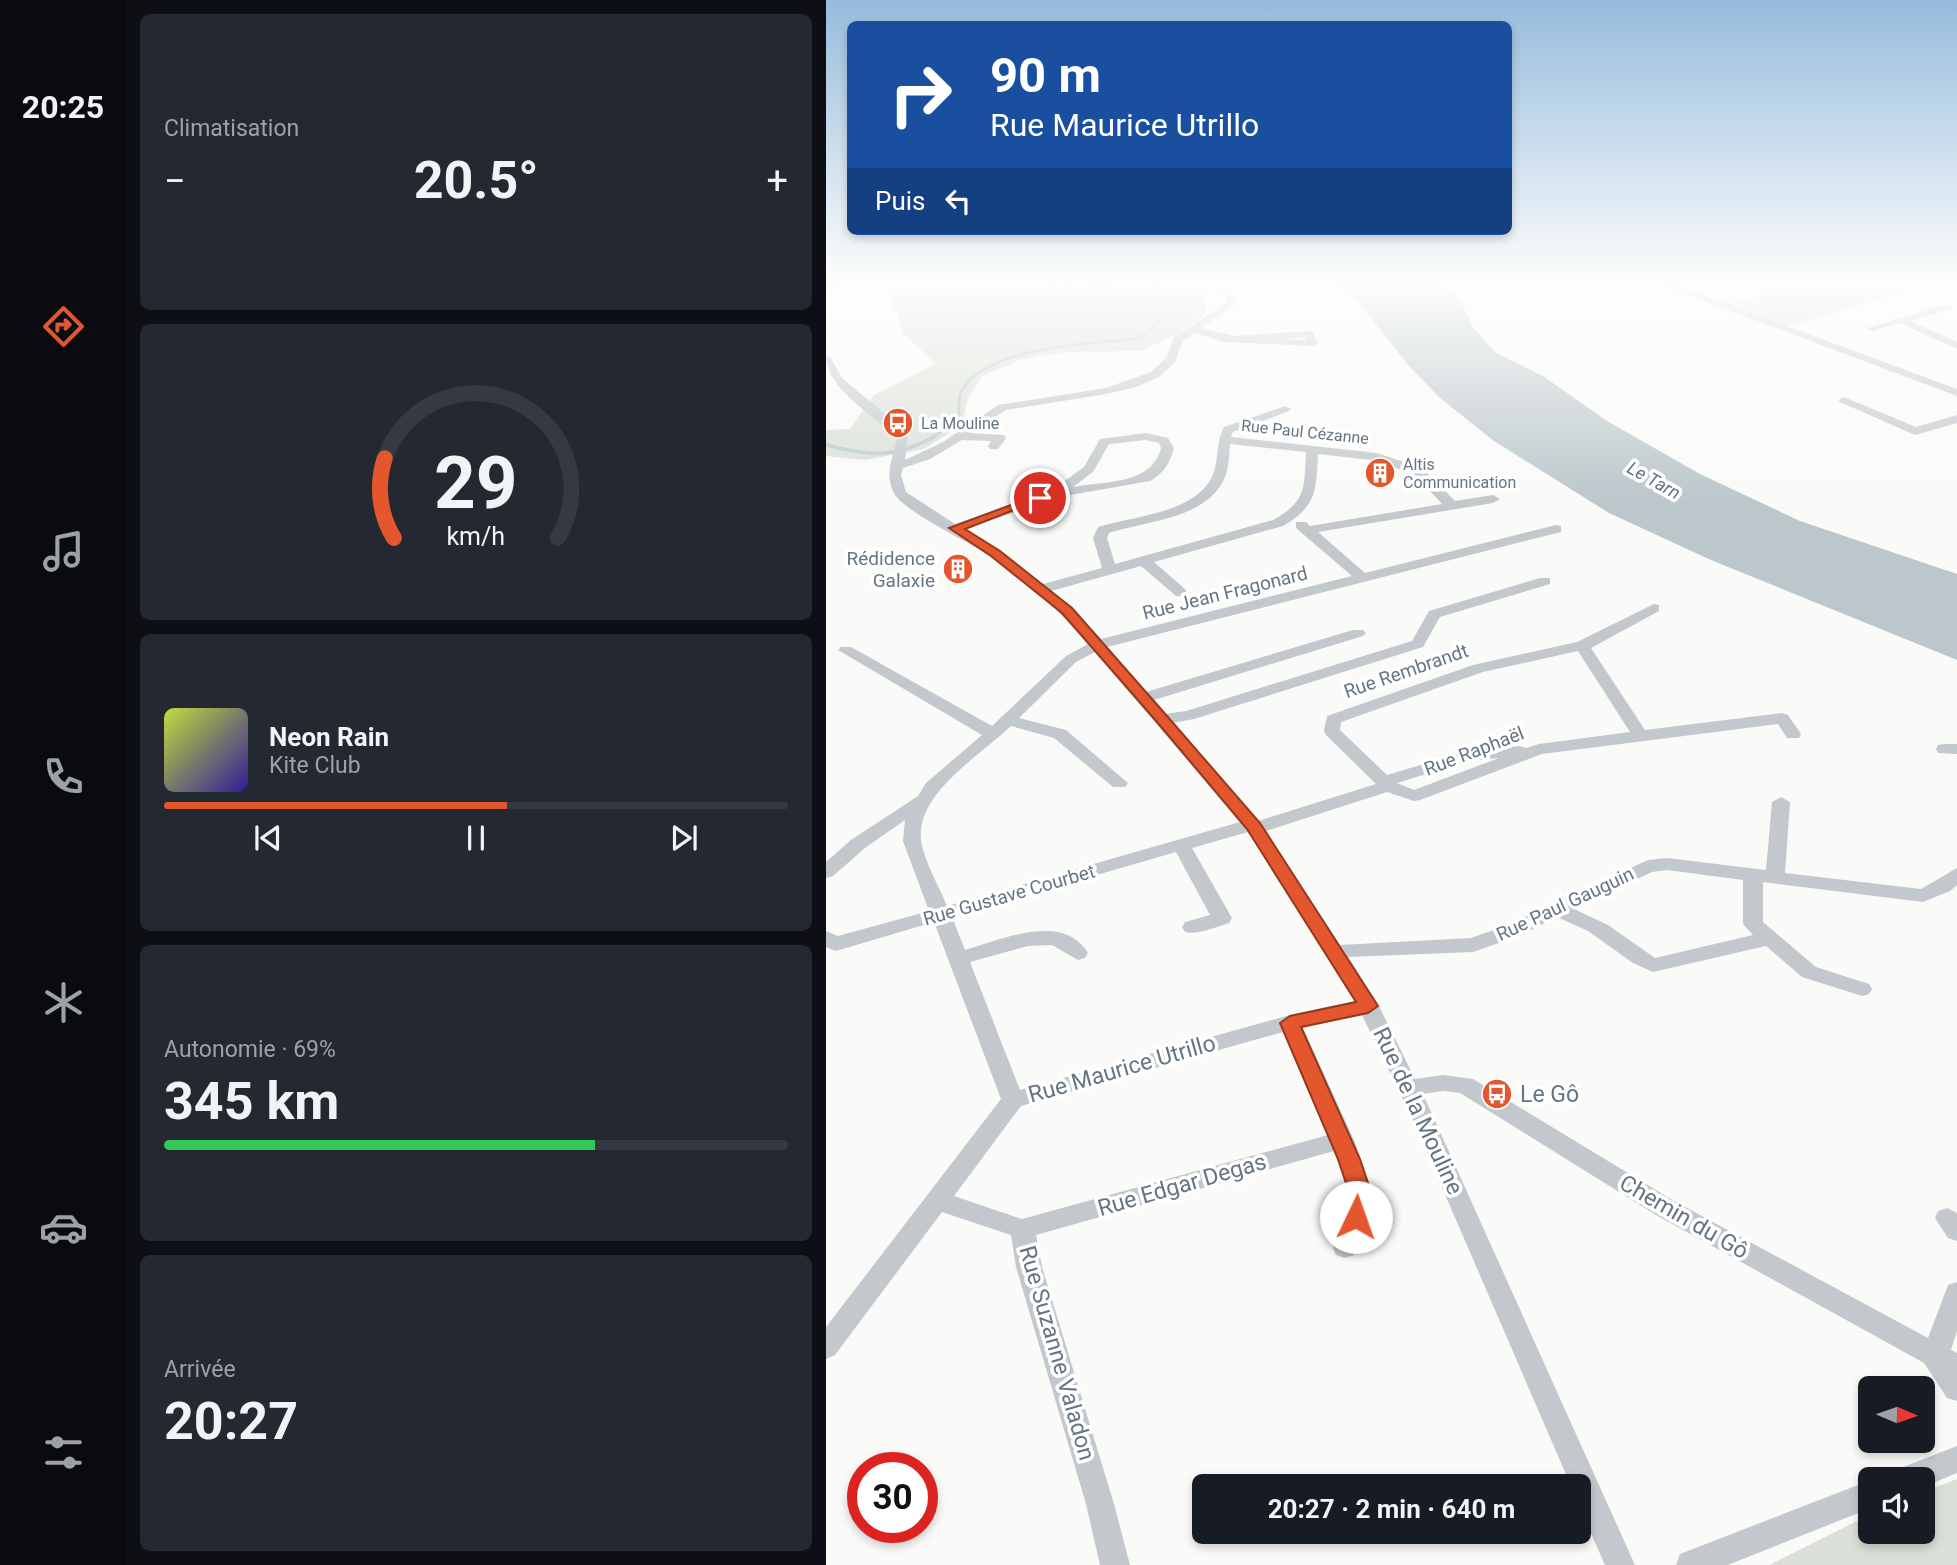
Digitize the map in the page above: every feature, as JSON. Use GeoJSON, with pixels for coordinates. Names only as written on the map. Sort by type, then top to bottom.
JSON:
{"type":"FeatureCollection","features":[{"type":"Feature","properties":{"kind":"street"},"geometry":{"type":"LineString","coordinates":[[826,359],[838,380],[904,436],[898,456],[919,459],[959,436],[984,415],[1004,407],[1122,387],[1164,370],[1174,356]]}},
{"type":"Feature","properties":{"kind":"street"},"geometry":{"type":"LineString","coordinates":[[1860,356],[1955,391]]}},
{"type":"Feature","properties":{"kind":"street"},"geometry":{"type":"LineString","coordinates":[[1844,400],[1915,430],[1957,419]]}},
{"type":"Feature","properties":{"kind":"street"},"geometry":{"type":"LineString","coordinates":[[1223,440],[1228,430],[1285,409]]}},
{"type":"Feature","properties":{"kind":"street"},"geometry":{"type":"LineString","coordinates":[[955,528],[1056,494],[1146,478],[1158,472],[1169,450],[1168,445],[1160,439],[1139,435],[1104,442],[1088,469],[1056,494]]}},
{"type":"Feature","properties":{"kind":"street"},"geometry":{"type":"LineString","coordinates":[[959,436],[1000,438],[994,446]]}},
{"type":"Feature","properties":{"kind":"street","name":"Rue Paul Cézanne"},"geometry":{"type":"LineString","coordinates":[[1110,570],[1100,538],[1103,530],[1177,509],[1206,493],[1217,482],[1222,468],[1223,440],[1373,456],[1418,471],[1451,505]]}},
{"type":"Feature","properties":{"kind":"street"},"geometry":{"type":"LineString","coordinates":[[1041,589],[1290,517],[1308,502],[1312,450]]}},
{"type":"Feature","properties":{"kind":"street","name":"Rue de la Mouline"},"geometry":{"type":"LineString","coordinates":[[898,456],[899,490],[914,505],[955,528],[1067,610],[1254,827],[1368,1006],[1409,1088],[1620,1565]]}},
{"type":"Feature","properties":{"kind":"street"},"geometry":{"type":"LineString","coordinates":[[1308,530],[1493,499]]}},
{"type":"Feature","properties":{"kind":"street","name":"Rue Jean Fragonard"},"geometry":{"type":"LineString","coordinates":[[1290,517],[1362,578]]}},
{"type":"Feature","properties":{"kind":"street","name":"Rue Jean Fragonard"},"geometry":{"type":"LineString","coordinates":[[925,798],[932,787],[993,734],[1071,659],[1097,645],[1556,529]]}},
{"type":"Feature","properties":{"kind":"street"},"geometry":{"type":"LineString","coordinates":[[1143,561],[1181,593]]}},
{"type":"Feature","properties":{"kind":"street"},"geometry":{"type":"LineString","coordinates":[[1162,719],[1188,716],[1418,644],[1434,614],[1545,581]]}},
{"type":"Feature","properties":{"kind":"street","name":"Rue Rembrandt"},"geometry":{"type":"LineString","coordinates":[[1386,784],[1332,731],[1333,719],[1479,667],[1581,646],[1654,608]]}},
{"type":"Feature","properties":{"kind":"street"},"geometry":{"type":"LineString","coordinates":[[1144,698],[1358,633]]}},
{"type":"Feature","properties":{"kind":"street"},"geometry":{"type":"LineString","coordinates":[[1581,646],[1639,734]]}},
{"type":"Feature","properties":{"kind":"street"},"geometry":{"type":"LineString","coordinates":[[846,650],[993,734]]}},
{"type":"Feature","properties":{"kind":"street","name":"Rue Raphaël"},"geometry":{"type":"LineString","coordinates":[[1254,827],[1386,784],[1414,796],[1539,749],[1639,734],[1782,718],[1793,734]]}},
{"type":"Feature","properties":{"kind":"street"},"geometry":{"type":"LineString","coordinates":[[1007,720],[1060,734],[1119,783]]}},
{"type":"Feature","properties":{"kind":"street"},"geometry":{"type":"LineString","coordinates":[[826,872],[858,844],[925,798]]}},
{"type":"Feature","properties":{"kind":"street"},"geometry":{"type":"LineString","coordinates":[[925,798],[915,814],[912,841],[1013,1100]]}},
{"type":"Feature","properties":{"kind":"street"},"geometry":{"type":"LineString","coordinates":[[1775,878],[1781,802]]}},
{"type":"Feature","properties":{"kind":"street","name":"Rue Gustave Courbet"},"geometry":{"type":"LineString","coordinates":[[831,941],[940,915],[1181,845],[1254,827]]}},
{"type":"Feature","properties":{"kind":"street"},"geometry":{"type":"LineString","coordinates":[[1181,845],[1222,918],[1192,927]]}},
{"type":"Feature","properties":{"kind":"street","name":"Rue Paul Gauguin"},"geometry":{"type":"LineString","coordinates":[[1335,953],[1354,949],[1473,945],[1513,931],[1648,866],[1667,864],[1923,896],[1943,887],[1957,874]]}},
{"type":"Feature","properties":{"kind":"street"},"geometry":{"type":"LineString","coordinates":[[1754,876],[1753,924],[1809,972],[1862,989]]}},
{"type":"Feature","properties":{"kind":"street"},"geometry":{"type":"LineString","coordinates":[[1557,910],[1588,923],[1636,958],[1653,965],[1770,938]]}},
{"type":"Feature","properties":{"kind":"street"},"geometry":{"type":"LineString","coordinates":[[957,959],[1028,939],[1056,938],[1078,953]]}},
{"type":"Feature","properties":{"kind":"street","name":"Rue Maurice Utrillo"},"geometry":{"type":"LineString","coordinates":[[826,1346],[1013,1100],[1290,1023],[1368,1006]]}},
{"type":"Feature","properties":{"kind":"street"},"geometry":{"type":"LineString","coordinates":[[1290,1023],[1342,1140],[1362,1198],[1345,1248]]}},
{"type":"Feature","properties":{"kind":"street","name":"Chemin du Gô"},"geometry":{"type":"LineString","coordinates":[[1409,1088],[1443,1083],[1465,1085],[1665,1208],[1946,1362]]}},
{"type":"Feature","properties":{"kind":"street","name":"Rue Edgar Degas"},"geometry":{"type":"LineString","coordinates":[[1022,1228],[1342,1140]]}},
{"type":"Feature","properties":{"kind":"street","name":"Rue Suzanne Valadon"},"geometry":{"type":"LineString","coordinates":[[936,1200],[1022,1228],[1029,1267],[1100,1504],[1115,1565]]}},
{"type":"Feature","properties":{"kind":"street"},"geometry":{"type":"LineString","coordinates":[[1957,1293],[1946,1362],[1957,1389]]}},
{"type":"Feature","properties":{"kind":"street"},"geometry":{"type":"LineString","coordinates":[[1932,1467],[1954,1456]]}},
{"type":"Feature","properties":{"kind":"street"},"geometry":{"type":"LineString","coordinates":[[1690,1565],[1858,1499]]}},
{"type":"Feature","properties":{"kind":"shaded area"},"geometry":{"type":"Polygon","coordinates":[[[928,356],[1040,356],[1022,359],[982,376],[968,398],[962,425],[924,449],[865,460],[826,456],[826,430],[850,429],[874,395],[936,364],[928,356]]]}},
{"type":"Feature","properties":{"kind":"shaded area"},"geometry":{"type":"Polygon","coordinates":[[[1957,1479],[1957,1565],[1769,1565],[1858,1520],[1858,1544],[1935,1544],[1935,1487],[1957,1479]]]}},
{"type":"Feature","properties":{"kind":"water","name":"Le Tarn"},"geometry":{"type":"Polygon","coordinates":[[[1401,356],[1503,356],[1543,376],[1607,421],[1700,474],[1800,521],[1957,574],[1957,660],[1711,560],[1609,513],[1494,441],[1440,398],[1401,356]]]}},
{"type":"Feature","properties":{"kind":"waterway"},"geometry":{"type":"LineString","coordinates":[[931,439],[959,419],[961,392],[974,377],[992,365],[1015,356]]}},
{"type":"Feature","properties":{"kind":"waterway"},"geometry":{"type":"LineString","coordinates":[[826,445],[881,453],[906,449],[931,439]]}},
{"type":"Feature","properties":{"kind":"place","name":"La Mouline"},"geometry":{"type":"Point","coordinates":[898,423]}},
{"type":"Feature","properties":{"kind":"place","name":"Altis Communication"},"geometry":{"type":"Point","coordinates":[1380,473]}},
{"type":"Feature","properties":{"kind":"place","name":"Rédidence Galaxie"},"geometry":{"type":"Point","coordinates":[958,569]}},
{"type":"Feature","properties":{"kind":"place","name":"Le Gô"},"geometry":{"type":"Point","coordinates":[1497,1094]}},
{"type":"Feature","properties":{"kind":"route"},"geometry":{"type":"LineString","coordinates":[[1040,498],[955,528],[995,553],[1067,610],[1162,719],[1254,827],[1368,1006],[1290,1023],[1349,1159],[1362,1198],[1356,1217]]}}]}
